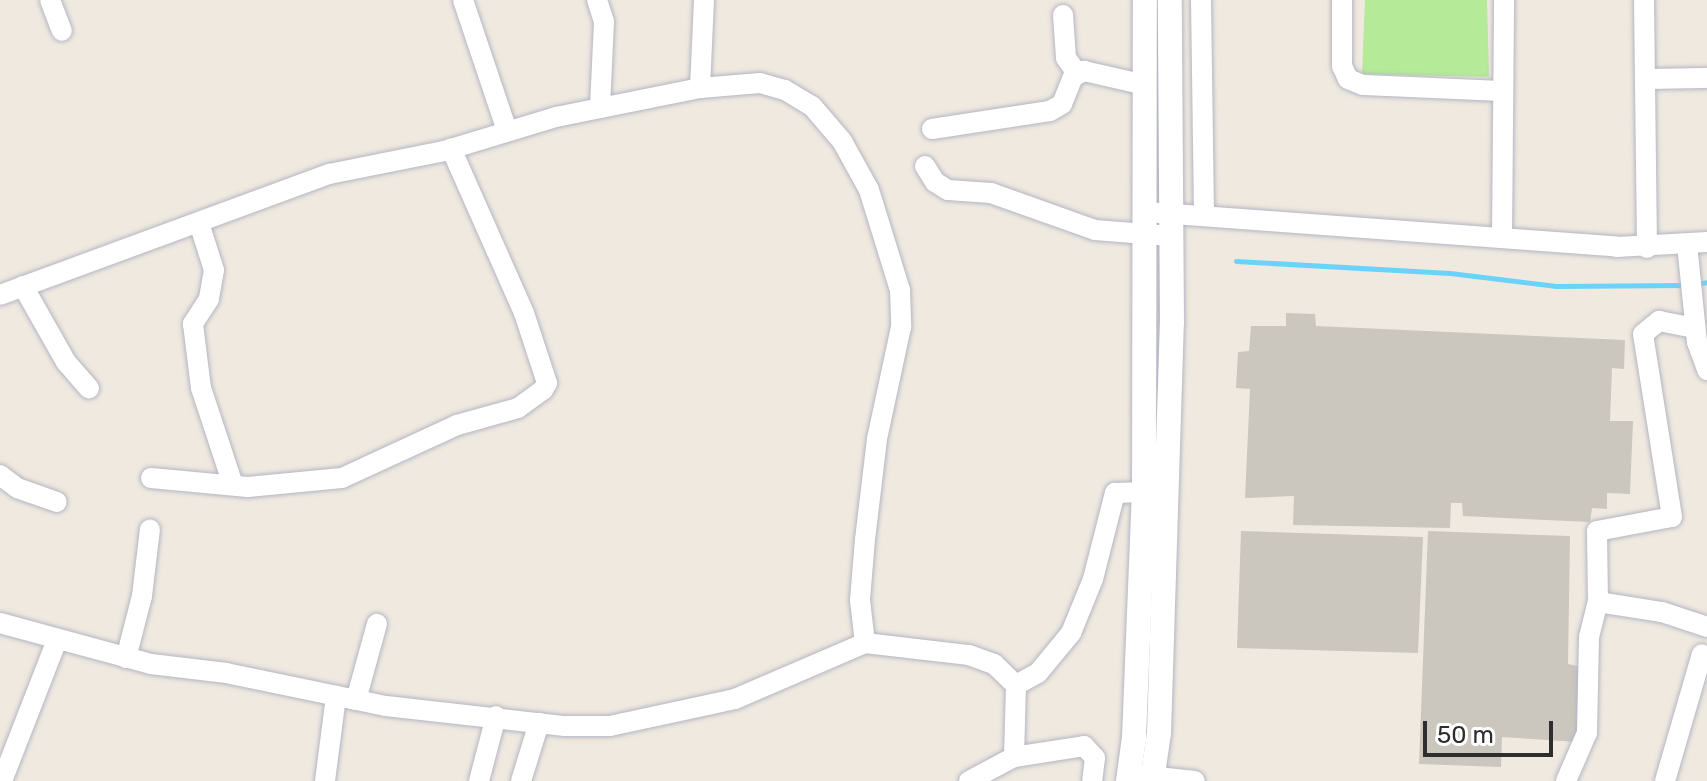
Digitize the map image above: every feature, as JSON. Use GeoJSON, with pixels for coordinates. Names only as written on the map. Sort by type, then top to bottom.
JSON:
{"type":"FeatureCollection","features":[{"type":"Feature","properties":{"kind":"street"},"geometry":{"type":"LineString","coordinates":[[50,0],[62,31]]}},
{"type":"Feature","properties":{"kind":"street"},"geometry":{"type":"LineString","coordinates":[[463,0],[507,131]]}},
{"type":"Feature","properties":{"kind":"street"},"geometry":{"type":"LineString","coordinates":[[597,0],[604,22],[600,108]]}},
{"type":"Feature","properties":{"kind":"street"},"geometry":{"type":"LineString","coordinates":[[700,88],[704,0]]}},
{"type":"Feature","properties":{"kind":"street"},"geometry":{"type":"LineString","coordinates":[[1140,778],[1146,223],[1145,0]]}},
{"type":"Feature","properties":{"kind":"street"},"geometry":{"type":"LineString","coordinates":[[1140,778],[1159,733],[1171,225],[1170,0]]}},
{"type":"Feature","properties":{"kind":"street"},"geometry":{"type":"LineString","coordinates":[[1201,0],[1204,215]]}},
{"type":"Feature","properties":{"kind":"street"},"geometry":{"type":"LineString","coordinates":[[1342,0],[1342,66],[1348,79],[1363,85],[1503,91]]}},
{"type":"Feature","properties":{"kind":"street"},"geometry":{"type":"LineString","coordinates":[[1502,238],[1504,0]]}},
{"type":"Feature","properties":{"kind":"street"},"geometry":{"type":"LineString","coordinates":[[1644,0],[1647,248]]}},
{"type":"Feature","properties":{"kind":"street"},"geometry":{"type":"LineString","coordinates":[[1063,15],[1066,58],[1077,73],[1145,85]]}},
{"type":"Feature","properties":{"kind":"street"},"geometry":{"type":"LineString","coordinates":[[932,129],[1050,111],[1062,104],[1077,73]]}},
{"type":"Feature","properties":{"kind":"street"},"geometry":{"type":"LineString","coordinates":[[1645,79],[1707,78]]}},
{"type":"Feature","properties":{"kind":"street"},"geometry":{"type":"LineString","coordinates":[[0,295],[199,223],[289,185],[451,148],[600,108],[700,88],[760,83],[812,106],[842,141],[869,190],[900,290],[901,327],[875,453],[860,600],[865,643]]}},
{"type":"Feature","properties":{"kind":"street"},"geometry":{"type":"LineString","coordinates":[[151,478],[233,485],[342,478],[445,429],[518,408],[543,390],[547,383],[524,313],[451,148]]}},
{"type":"Feature","properties":{"kind":"street"},"geometry":{"type":"LineString","coordinates":[[925,166],[935,182],[948,190],[991,193],[1076,226],[1171,225],[1204,215],[1647,248],[1694,248],[1694,322],[1707,370]]}},
{"type":"Feature","properties":{"kind":"street"},"geometry":{"type":"LineString","coordinates":[[199,223],[214,270],[209,299],[193,324],[201,388],[233,485]]}},
{"type":"Feature","properties":{"kind":"street"},"geometry":{"type":"LineString","coordinates":[[23,286],[66,362],[89,388]]}},
{"type":"Feature","properties":{"kind":"street"},"geometry":{"type":"LineString","coordinates":[[1566,781],[1587,733],[1589,637],[1598,602],[1597,531],[1672,517],[1643,334],[1659,321],[1694,322]]}},
{"type":"Feature","properties":{"kind":"street"},"geometry":{"type":"LineString","coordinates":[[0,475],[17,488],[57,502]]}},
{"type":"Feature","properties":{"kind":"street"},"geometry":{"type":"LineString","coordinates":[[1016,685],[1038,673],[1071,633],[1093,579],[1115,493],[1144,492]]}},
{"type":"Feature","properties":{"kind":"street"},"geometry":{"type":"LineString","coordinates":[[126,658],[142,596],[150,529]]}},
{"type":"Feature","properties":{"kind":"street"},"geometry":{"type":"LineString","coordinates":[[1598,602],[1662,612],[1707,627]]}},
{"type":"Feature","properties":{"kind":"street"},"geometry":{"type":"LineString","coordinates":[[0,623],[126,658],[346,698],[539,723],[610,726],[735,699],[865,643],[969,655],[994,664],[1016,685],[1014,757]]}},
{"type":"Feature","properties":{"kind":"street"},"geometry":{"type":"LineString","coordinates":[[325,781],[346,698],[377,624]]}},
{"type":"Feature","properties":{"kind":"street"},"geometry":{"type":"LineString","coordinates":[[2,781],[57,640]]}},
{"type":"Feature","properties":{"kind":"street"},"geometry":{"type":"LineString","coordinates":[[1665,781],[1702,654]]}},
{"type":"Feature","properties":{"kind":"street"},"geometry":{"type":"LineString","coordinates":[[479,781],[496,716]]}},
{"type":"Feature","properties":{"kind":"street"},"geometry":{"type":"LineString","coordinates":[[521,781],[539,723]]}},
{"type":"Feature","properties":{"kind":"street"},"geometry":{"type":"LineString","coordinates":[[969,781],[1014,757],[1084,746],[1095,758],[1092,781]]}},
{"type":"Feature","properties":{"kind":"street"},"geometry":{"type":"LineString","coordinates":[[1140,778],[1195,781]]}},
{"type":"Feature","properties":{"kind":"green space"},"geometry":{"type":"Polygon","coordinates":[[[1365,0],[1487,0],[1489,77],[1362,74],[1365,0]]]}},
{"type":"Feature","properties":{"kind":"building"},"geometry":{"type":"Polygon","coordinates":[[[1286,313],[1315,314],[1316,326],[1625,340],[1624,369],[1612,368],[1610,421],[1633,421],[1630,494],[1607,493],[1607,509],[1592,508],[1590,522],[1463,516],[1462,503],[1451,503],[1450,528],[1293,525],[1294,496],[1245,498],[1250,389],[1236,388],[1238,352],[1249,351],[1251,326],[1286,326],[1286,313]]]}},
{"type":"Feature","properties":{"kind":"building"},"geometry":{"type":"Polygon","coordinates":[[[1241,531],[1423,537],[1418,653],[1237,648],[1241,531]]]}},
{"type":"Feature","properties":{"kind":"building"},"geometry":{"type":"Polygon","coordinates":[[[1428,531],[1570,536],[1568,664],[1578,666],[1578,742],[1502,737],[1501,767],[1419,764],[1428,531]]]}},
{"type":"Feature","properties":{"kind":"waterway"},"geometry":{"type":"LineString","coordinates":[[1236,261],[1450,273],[1556,286],[1686,285]]}},
{"type":"Feature","properties":{"kind":"waterway"},"geometry":{"type":"LineString","coordinates":[[1696,284],[1707,282]]}}]}
